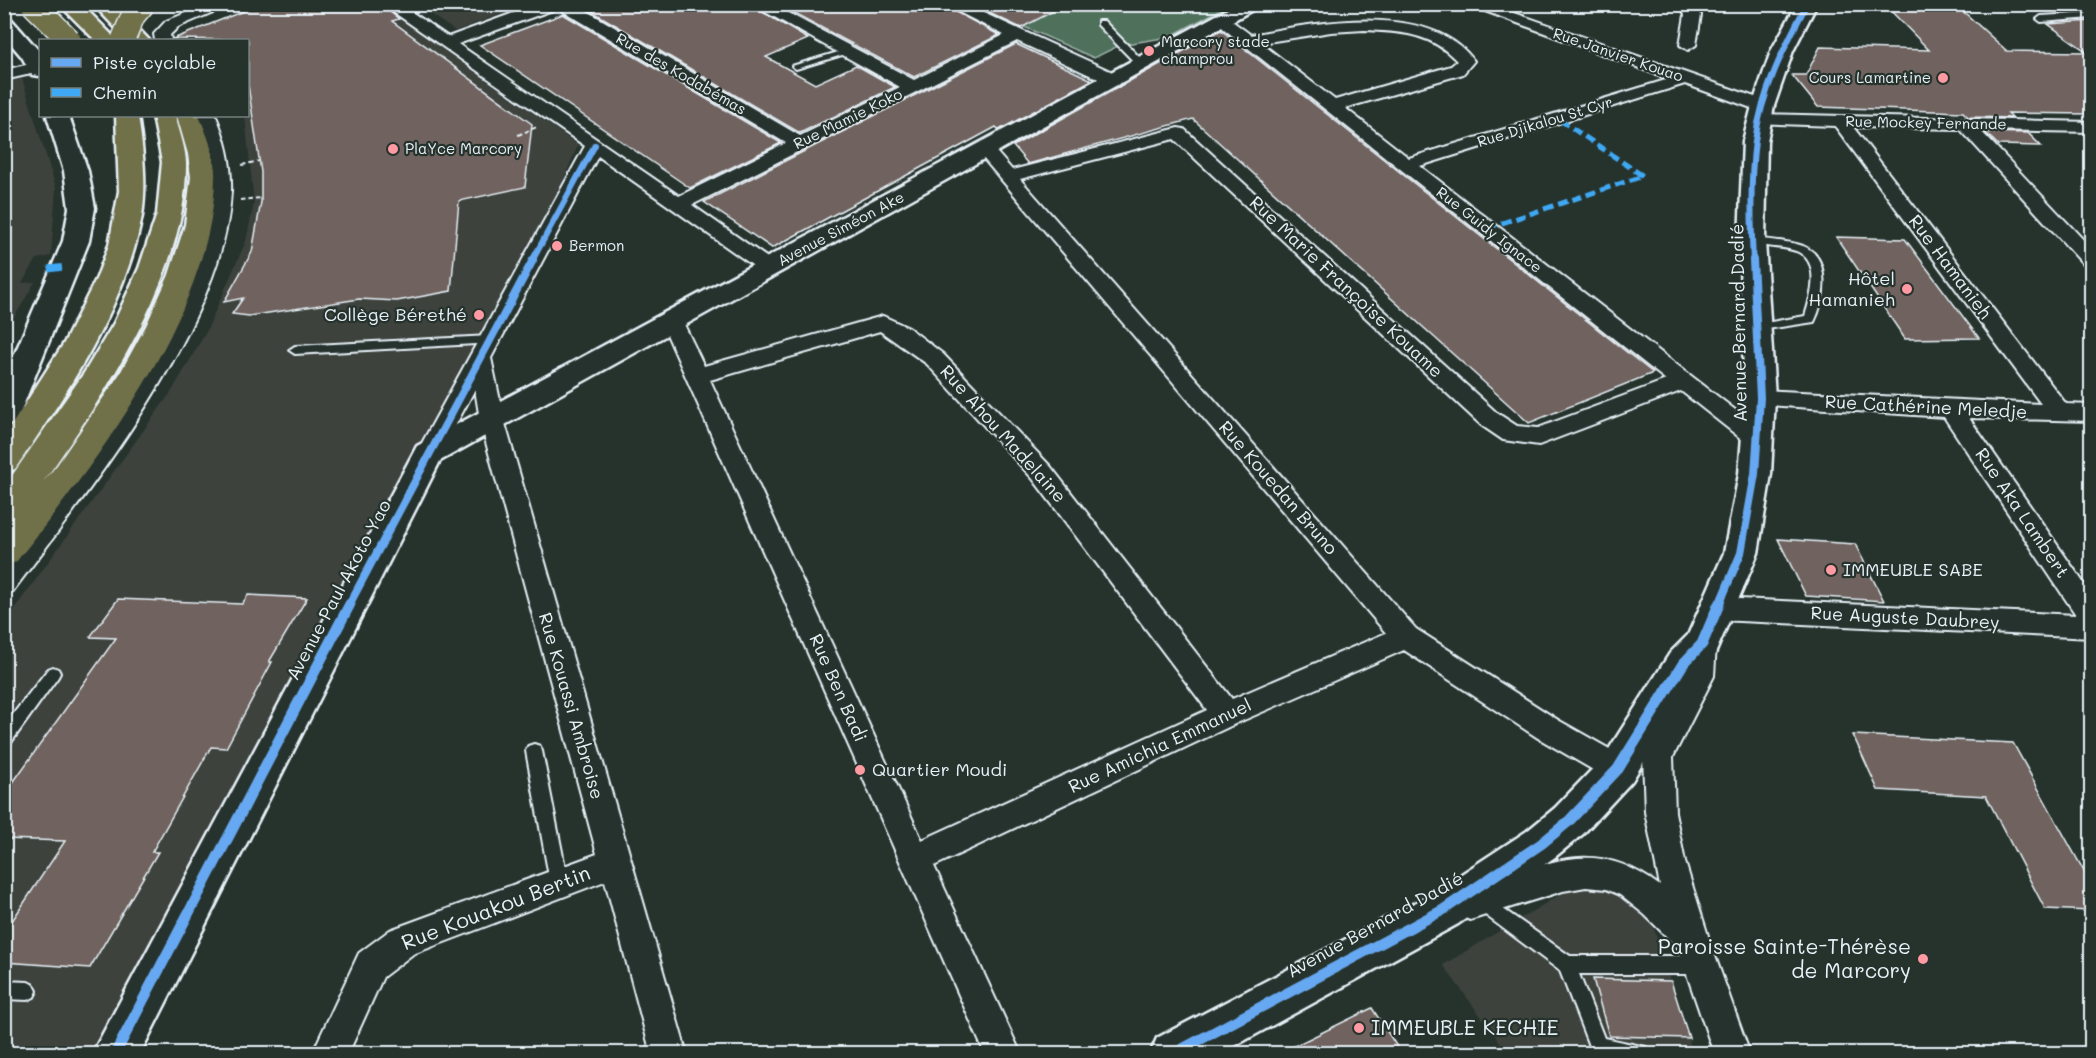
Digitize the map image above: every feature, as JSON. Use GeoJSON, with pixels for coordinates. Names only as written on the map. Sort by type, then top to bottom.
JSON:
{"type":"FeatureCollection","features":[{"type":"Feature","properties":{"kind":"main road"},"geometry":{"type":"LineString","coordinates":[[33,4],[68,39]]}},
{"type":"Feature","properties":{"kind":"main road"},"geometry":{"type":"LineString","coordinates":[[69,4],[105,39]]}},
{"type":"Feature","properties":{"kind":"main road"},"geometry":{"type":"LineString","coordinates":[[104,4],[137,39]]}},
{"type":"Feature","properties":{"kind":"main road"},"geometry":{"type":"LineString","coordinates":[[123,39],[133,16],[142,4]]}},
{"type":"Feature","properties":{"kind":"main road"},"geometry":{"type":"LineString","coordinates":[[4,512],[83,399],[116,343],[162,242],[175,177],[168,126],[164,117]]}},
{"type":"Feature","properties":{"kind":"main road"},"geometry":{"type":"LineString","coordinates":[[4,553],[49,500],[104,421],[152,343],[193,244],[201,206],[203,174],[195,134],[188,117]]}},
{"type":"Feature","properties":{"kind":"main road"},"geometry":{"type":"LineString","coordinates":[[4,461],[28,428],[77,345],[114,262],[129,217],[133,177],[125,123]]}},
{"type":"Feature","properties":{"kind":"street"},"geometry":{"type":"LineString","coordinates":[[4,14],[41,4]]}},
{"type":"Feature","properties":{"kind":"street"},"geometry":{"type":"LineString","coordinates":[[163,39],[162,34],[172,24],[225,4]]}},
{"type":"Feature","properties":{"kind":"street"},"geometry":{"type":"LineString","coordinates":[[389,4],[769,268]]}},
{"type":"Feature","properties":{"kind":"street"},"geometry":{"type":"LineString","coordinates":[[446,43],[554,4]]}},
{"type":"Feature","properties":{"kind":"street","name":"Rue des Kodabémas"},"geometry":{"type":"LineString","coordinates":[[563,4],[799,143]]}},
{"type":"Feature","properties":{"kind":"street"},"geometry":{"type":"LineString","coordinates":[[758,4],[914,87]]}},
{"type":"Feature","properties":{"kind":"street"},"geometry":{"type":"LineString","coordinates":[[950,4],[1115,80]]}},
{"type":"Feature","properties":{"kind":"street","name":"Avenue Siméon Ake"},"geometry":{"type":"LineString","coordinates":[[428,454],[1253,4]]}},
{"type":"Feature","properties":{"kind":"street","name":"Rue Janvier Kouao"},"geometry":{"type":"LineString","coordinates":[[1473,4],[1685,79],[1761,112]]}},
{"type":"Feature","properties":{"kind":"street"},"geometry":{"type":"LineString","coordinates":[[1688,4],[1693,15],[1688,45]]}},
{"type":"Feature","properties":{"kind":"street","name":"Avenue Bernard Dadié"},"geometry":{"type":"LineString","coordinates":[[1173,1053],[1461,906],[1555,832],[1592,799],[1617,769],[1683,664],[1702,644],[1741,553],[1755,474],[1760,398],[1752,240],[1755,141],[1761,112],[1782,51],[1807,4]]}},
{"type":"Feature","properties":{"kind":"street","name":"Rue Guidy Ignace"},"geometry":{"type":"LineString","coordinates":[[1222,21],[1756,439]]}},
{"type":"Feature","properties":{"kind":"street"},"geometry":{"type":"LineString","coordinates":[[4,23],[39,67]]}},
{"type":"Feature","properties":{"kind":"street"},"geometry":{"type":"LineString","coordinates":[[1247,41],[1309,30],[1395,27],[1419,30],[1439,37],[1460,51],[1466,61],[1457,70],[1331,107]]}},
{"type":"Feature","properties":{"kind":"street","name":"Rue Mamie Koko"},"geometry":{"type":"LineString","coordinates":[[678,204],[1017,35]]}},
{"type":"Feature","properties":{"kind":"street"},"geometry":{"type":"LineString","coordinates":[[4,75],[39,68]]}},
{"type":"Feature","properties":{"kind":"street","name":"Rue Djikalou St Cyr"},"geometry":{"type":"LineString","coordinates":[[1406,165],[1685,79]]}},
{"type":"Feature","properties":{"kind":"street","name":"Rue Mockey Fernande"},"geometry":{"type":"LineString","coordinates":[[1761,112],[1840,121],[2091,127]]}},
{"type":"Feature","properties":{"kind":"street"},"geometry":{"type":"LineString","coordinates":[[4,416],[76,241],[82,208],[76,171],[58,117]]}},
{"type":"Feature","properties":{"kind":"street"},"geometry":{"type":"LineString","coordinates":[[4,584],[85,476],[174,337],[212,242],[220,204],[222,171],[207,117]]}},
{"type":"Feature","properties":{"kind":"street","name":"Rue Hamanieh"},"geometry":{"type":"LineString","coordinates":[[1840,121],[2060,412]]}},
{"type":"Feature","properties":{"kind":"street"},"geometry":{"type":"LineString","coordinates":[[1964,123],[2091,262]]}},
{"type":"Feature","properties":{"kind":"street","name":"Rue Marie Françoise Kouame"},"geometry":{"type":"LineString","coordinates":[[1009,176],[1178,133],[1489,419],[1511,434],[1539,437],[1683,382]]}},
{"type":"Feature","properties":{"kind":"street","name":"Avenue Paul Akoto Yao"},"geometry":{"type":"LineString","coordinates":[[115,1053],[428,454],[595,145]]}},
{"type":"Feature","properties":{"kind":"street","name":"Rue Kouedan Bruno"},"geometry":{"type":"LineString","coordinates":[[986,151],[1406,637],[1548,729],[1617,769]]}},
{"type":"Feature","properties":{"kind":"street","name":"Rue Ben Badi"},"geometry":{"type":"LineString","coordinates":[[673,322],[1003,1053]]}},
{"type":"Feature","properties":{"kind":"street","name":"Rue Ahou Madelaine"},"geometry":{"type":"LineString","coordinates":[[697,376],[878,324],[883,323],[901,333],[935,359],[1042,473],[1227,714]]}},
{"type":"Feature","properties":{"kind":"street","name":"Rue Kouassi Ambroise"},"geometry":{"type":"LineString","coordinates":[[485,349],[492,420],[669,1053]]}},
{"type":"Feature","properties":{"kind":"street","name":"Rue Cathérine Meledje"},"geometry":{"type":"LineString","coordinates":[[1760,398],[1952,409],[2091,413]]}},
{"type":"Feature","properties":{"kind":"street","name":"Rue Aka Lambert"},"geometry":{"type":"LineString","coordinates":[[1952,409],[2091,617]]}},
{"type":"Feature","properties":{"kind":"street"},"geometry":{"type":"LineString","coordinates":[[49,500],[85,476]]}},
{"type":"Feature","properties":{"kind":"street","name":"Rue Auguste Daubrey"},"geometry":{"type":"LineString","coordinates":[[1718,609],[2091,627]]}},
{"type":"Feature","properties":{"kind":"street","name":"Rue Amichia Emmanuel"},"geometry":{"type":"LineString","coordinates":[[915,859],[1227,714],[1406,637]]}},
{"type":"Feature","properties":{"kind":"street"},"geometry":{"type":"LineString","coordinates":[[1702,644],[1700,676],[1658,756],[1657,772],[1660,812],[1669,862],[1697,953],[1732,1053]]}},
{"type":"Feature","properties":{"kind":"street","name":"Rue Kouakou Bertin"},"geometry":{"type":"LineString","coordinates":[[330,1053],[371,965],[385,953],[402,942],[615,862]]}},
{"type":"Feature","properties":{"kind":"street"},"geometry":{"type":"LineString","coordinates":[[1461,906],[1561,874],[1600,870],[1628,880],[1659,903],[1697,953]]}},
{"type":"Feature","properties":{"kind":"lane"},"geometry":{"type":"LineString","coordinates":[[2041,19],[2091,15]]}},
{"type":"Feature","properties":{"kind":"lane"},"geometry":{"type":"LineString","coordinates":[[1101,23],[1142,66]]}},
{"type":"Feature","properties":{"kind":"lane"},"geometry":{"type":"LineString","coordinates":[[796,66],[848,52]]}},
{"type":"Feature","properties":{"kind":"lane"},"geometry":{"type":"LineString","coordinates":[[1752,240],[1801,249],[1818,273],[1820,280],[1810,319],[1758,328]]}},
{"type":"Feature","properties":{"kind":"lane"},"geometry":{"type":"LineString","coordinates":[[295,350],[485,349]]}},
{"type":"Feature","properties":{"kind":"lane"},"geometry":{"type":"LineString","coordinates":[[4,739],[53,673]]}},
{"type":"Feature","properties":{"kind":"lane"},"geometry":{"type":"LineString","coordinates":[[534,751],[559,882]]}},
{"type":"Feature","properties":{"kind":"lane"},"geometry":{"type":"LineString","coordinates":[[1461,906],[1567,965],[1697,953]]}},
{"type":"Feature","properties":{"kind":"lane"},"geometry":{"type":"LineString","coordinates":[[1567,965],[1598,1046],[1639,1053]]}},
{"type":"Feature","properties":{"kind":"lane"},"geometry":{"type":"LineString","coordinates":[[4,990],[28,991]]}},
{"type":"Feature","properties":{"kind":"shaded area"},"geometry":{"type":"Polygon","coordinates":[[[370,5],[381,5],[578,145],[561,186],[91,1053],[5,1054],[5,622],[172,391],[206,332],[246,241],[254,203],[245,117],[249,117],[249,50],[370,5]]]}},
{"type":"Feature","properties":{"kind":"shaded area"},"geometry":{"type":"Polygon","coordinates":[[[417,5],[526,5],[455,31],[417,5]]]}},
{"type":"Feature","properties":{"kind":"shaded area"},"geometry":{"type":"Polygon","coordinates":[[[22,78],[56,188],[51,256],[37,259],[22,283],[35,282],[5,333],[5,82],[22,78]]]}},
{"type":"Feature","properties":{"kind":"shaded area"},"geometry":{"type":"Polygon","coordinates":[[[1594,880],[1631,898],[1654,929],[1693,1053],[1508,1053],[1443,965],[1581,882],[1594,880]]]}},
{"type":"Feature","properties":{"kind":"green space"},"geometry":{"type":"Polygon","coordinates":[[[975,5],[1229,5],[1169,37],[1120,45],[1094,58],[975,5]]]}},
{"type":"Feature","properties":{"kind":"building","name":"PlaYce Marcory"},"geometry":{"type":"Polygon","coordinates":[[[261,4],[380,4],[399,19],[392,21],[532,124],[525,187],[459,201],[451,291],[397,301],[359,299],[249,316],[232,314],[243,298],[224,302],[252,252],[261,202],[261,172],[249,92],[249,39],[173,39],[261,4]]]}},
{"type":"Feature","properties":{"kind":"building"},"geometry":{"type":"Polygon","coordinates":[[[587,4],[749,4],[808,39],[766,57],[815,84],[856,65],[895,87],[800,133],[583,6],[587,4]]]}},
{"type":"Feature","properties":{"kind":"building"},"geometry":{"type":"Polygon","coordinates":[[[777,4],[941,4],[999,35],[914,77],[777,4]]]}},
{"type":"Feature","properties":{"kind":"building"},"geometry":{"type":"Polygon","coordinates":[[[970,4],[1067,4],[1021,28],[970,4]]]}},
{"type":"Feature","properties":{"kind":"building","name":"Cours Lamartine"},"geometry":{"type":"Polygon","coordinates":[[[1898,4],[1955,4],[2007,51],[2087,52],[2048,24],[2091,21],[2091,114],[2008,113],[2013,118],[1968,117],[1963,112],[1818,107],[1792,75],[1806,75],[1820,47],[1929,50],[1887,7],[1898,4]]]}},
{"type":"Feature","properties":{"kind":"building"},"geometry":{"type":"Polygon","coordinates":[[[563,14],[781,143],[690,188],[480,45],[563,14]]]}},
{"type":"Feature","properties":{"kind":"building"},"geometry":{"type":"Polygon","coordinates":[[[1221,30],[1653,373],[1529,423],[1193,119],[1028,164],[1013,146],[1221,30]]]}},
{"type":"Feature","properties":{"kind":"building"},"geometry":{"type":"Polygon","coordinates":[[[1016,44],[1092,80],[999,130],[996,127],[772,248],[704,202],[1016,44]]]}},
{"type":"Feature","properties":{"kind":"building"},"geometry":{"type":"Polygon","coordinates":[[[1985,132],[2028,133],[2041,146],[1998,145],[1985,132]]]}},
{"type":"Feature","properties":{"kind":"building","name":"Hôtel Hamanieh"},"geometry":{"type":"Polygon","coordinates":[[[1836,237],[1905,239],[1979,338],[1905,339],[1836,237]]]}},
{"type":"Feature","properties":{"kind":"building","name":"IMMEUBLE SABE"},"geometry":{"type":"Polygon","coordinates":[[[1778,539],[1855,544],[1884,601],[1806,596],[1778,539]]]}},
{"type":"Feature","properties":{"kind":"building"},"geometry":{"type":"Polygon","coordinates":[[[248,595],[307,598],[269,662],[272,662],[226,748],[211,747],[152,852],[158,852],[90,968],[4,962],[4,933],[65,841],[4,839],[4,795],[116,638],[90,637],[118,599],[242,604],[248,595]]]}},
{"type":"Feature","properties":{"kind":"building"},"geometry":{"type":"Polygon","coordinates":[[[1853,735],[2013,743],[2091,884],[2091,911],[2045,909],[1986,796],[1878,790],[1853,735]]]}},
{"type":"Feature","properties":{"kind":"building"},"geometry":{"type":"Polygon","coordinates":[[[1593,979],[1671,981],[1689,1038],[1609,1036],[1593,979]]]}},
{"type":"Feature","properties":{"kind":"building","name":"IMMEUBLE KECHIE"},"geometry":{"type":"Polygon","coordinates":[[[1372,1008],[1401,1053],[1280,1053],[1372,1008]]]}},
{"type":"Feature","properties":{"kind":"marked path"},"geometry":{"type":"LineString","coordinates":[[1487,228],[1643,176],[1557,118]]}},
{"type":"Feature","properties":{"kind":"marked path"},"geometry":{"type":"LineString","coordinates":[[48,269],[65,267]]}},
{"type":"Feature","properties":{"kind":"cycle path"},"geometry":{"type":"LineString","coordinates":[[1173,1054],[1443,910],[1541,844],[1569,821],[1618,769],[1683,664],[1702,644],[1741,553],[1755,474],[1760,398],[1752,241],[1755,141],[1763,106],[1782,51],[1807,4]]}},
{"type":"Feature","properties":{"kind":"cycle path"},"geometry":{"type":"LineString","coordinates":[[115,1054],[428,454],[595,145]]}},
{"type":"Feature","properties":{"kind":"place","name":"Marcory stade champrou"},"geometry":{"type":"Point","coordinates":[1149,51]}},
{"type":"Feature","properties":{"kind":"place","name":"Cours Lamartine"},"geometry":{"type":"Point","coordinates":[1943,78]}},
{"type":"Feature","properties":{"kind":"place","name":"PlaYce Marcory"},"geometry":{"type":"Point","coordinates":[393,149]}},
{"type":"Feature","properties":{"kind":"place","name":"Bermon"},"geometry":{"type":"Point","coordinates":[557,246]}},
{"type":"Feature","properties":{"kind":"place","name":"Hôtel Hamanieh"},"geometry":{"type":"Point","coordinates":[1907,289]}},
{"type":"Feature","properties":{"kind":"place","name":"Collège Bérethé"},"geometry":{"type":"Point","coordinates":[479,315]}},
{"type":"Feature","properties":{"kind":"place","name":"IMMEUBLE SABE"},"geometry":{"type":"Point","coordinates":[1831,570]}},
{"type":"Feature","properties":{"kind":"place","name":"Quartier Moudi"},"geometry":{"type":"Point","coordinates":[860,770]}},
{"type":"Feature","properties":{"kind":"place","name":"Paroisse Sainte-Thérèse de Marcory"},"geometry":{"type":"Point","coordinates":[1923,959]}},
{"type":"Feature","properties":{"kind":"place","name":"IMMEUBLE KECHIE"},"geometry":{"type":"Point","coordinates":[1359,1028]}}]}
